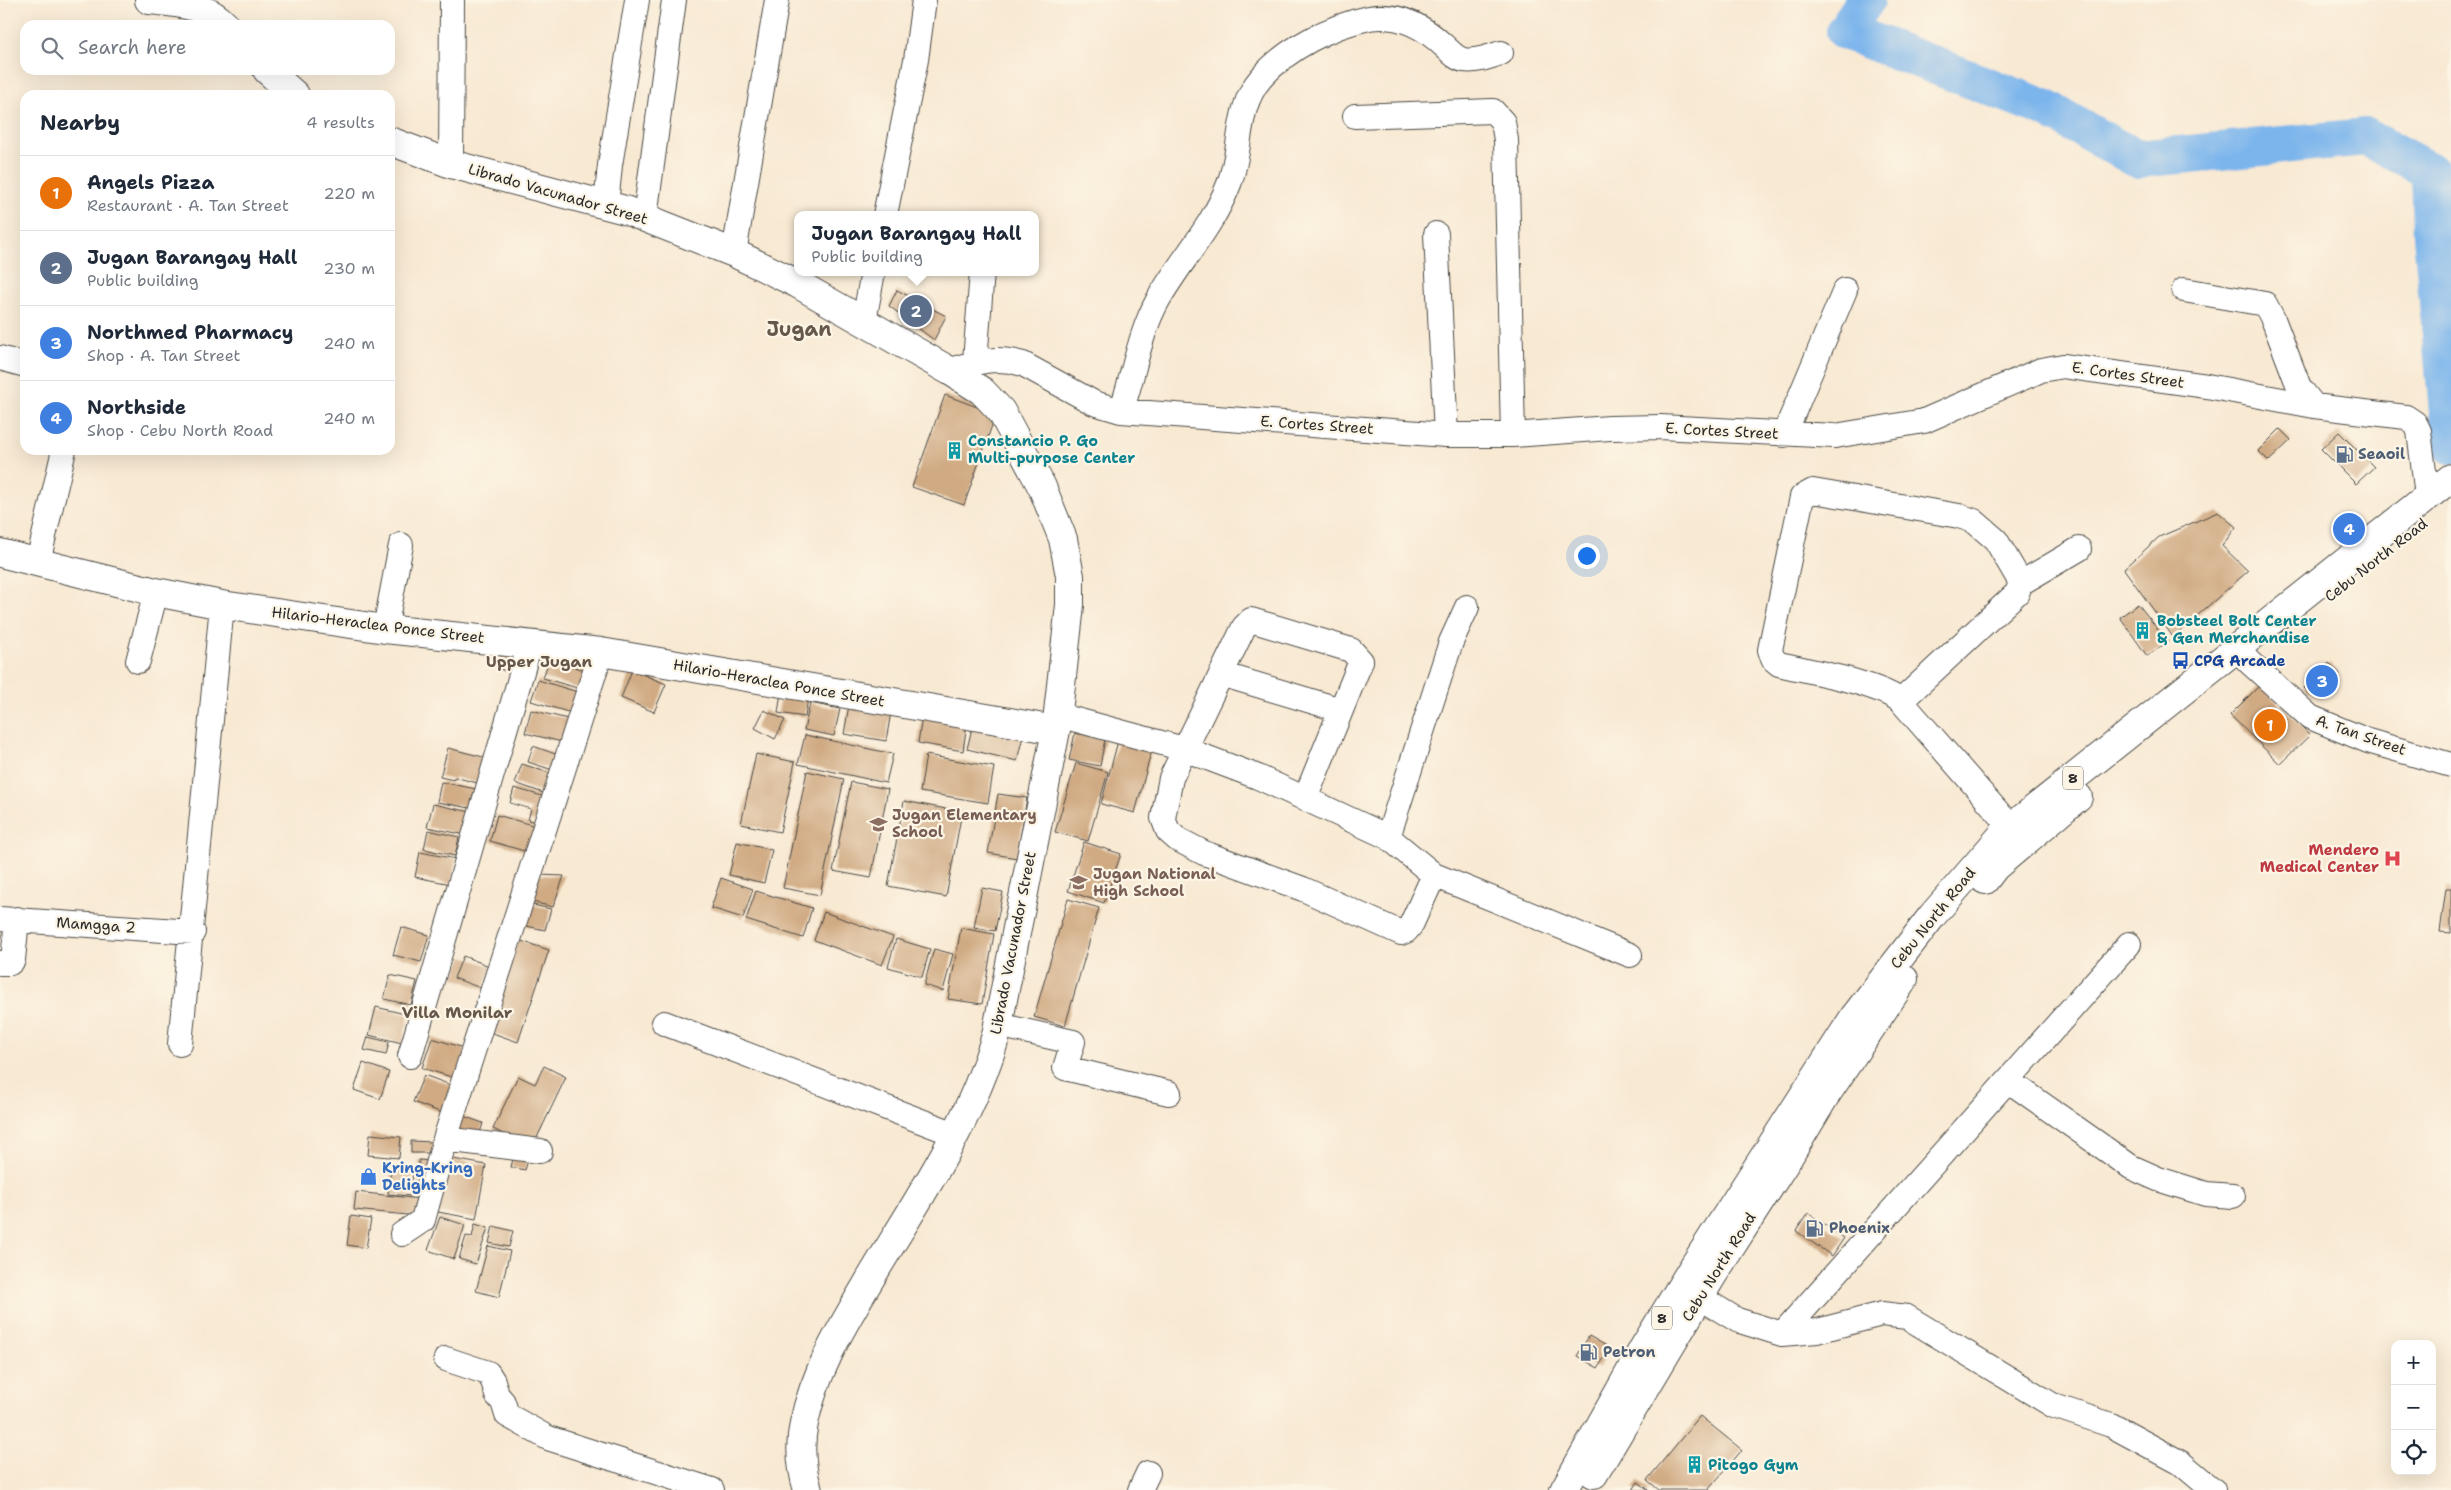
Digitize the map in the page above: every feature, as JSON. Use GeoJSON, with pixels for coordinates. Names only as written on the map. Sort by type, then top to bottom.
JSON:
{"type":"FeatureCollection","features":[{"type":"Feature","properties":{"kind":"street"},"geometry":{"type":"LineString","coordinates":[[149,0],[186,5],[215,16]]}},
{"type":"Feature","properties":{"kind":"street"},"geometry":{"type":"LineString","coordinates":[[451,164],[452,0]]}},
{"type":"Feature","properties":{"kind":"street"},"geometry":{"type":"LineString","coordinates":[[606,205],[610,165],[637,0]]}},
{"type":"Feature","properties":{"kind":"street"},"geometry":{"type":"LineString","coordinates":[[645,217],[674,0]]}},
{"type":"Feature","properties":{"kind":"street"},"geometry":{"type":"LineString","coordinates":[[734,253],[777,0]]}},
{"type":"Feature","properties":{"kind":"street"},"geometry":{"type":"LineString","coordinates":[[886,211],[916,60],[924,0]]}},
{"type":"Feature","properties":{"kind":"street"},"geometry":{"type":"LineString","coordinates":[[1121,411],[1146,328],[1158,300],[1195,247],[1229,185],[1239,149],[1242,113],[1247,101],[1260,78],[1281,58],[1322,35],[1349,23],[1370,18],[1392,17],[1413,22],[1429,31],[1463,60],[1479,60],[1501,53]]}},
{"type":"Feature","properties":{"kind":"street"},"geometry":{"type":"LineString","coordinates":[[1354,116],[1493,111],[1503,122],[1506,140],[1513,436]]}},
{"type":"Feature","properties":{"kind":"street","name":"Librado Vacunador Street"},"geometry":{"type":"LineString","coordinates":[[395,144],[451,164],[645,217],[734,253],[798,284],[864,321],[962,366],[982,391],[1001,410],[1042,487],[1063,539],[1070,576],[1070,605],[1057,722],[998,1025],[987,1067],[955,1134],[846,1320],[824,1366],[810,1401],[801,1447],[802,1472],[808,1490]]}},
{"type":"Feature","properties":{"kind":"street"},"geometry":{"type":"LineString","coordinates":[[1436,234],[1446,435]]}},
{"type":"Feature","properties":{"kind":"street"},"geometry":{"type":"LineString","coordinates":[[864,321],[872,276]]}},
{"type":"Feature","properties":{"kind":"street"},"geometry":{"type":"LineString","coordinates":[[962,366],[981,276]]}},
{"type":"Feature","properties":{"kind":"street"},"geometry":{"type":"LineString","coordinates":[[1784,435],[1845,290]]}},
{"type":"Feature","properties":{"kind":"street"},"geometry":{"type":"LineString","coordinates":[[2184,290],[2264,304],[2273,319],[2299,387],[2314,406]]}},
{"type":"Feature","properties":{"kind":"street"},"geometry":{"type":"LineString","coordinates":[[0,358],[20,364]]}},
{"type":"Feature","properties":{"kind":"street","name":"E. Cortes Street"},"geometry":{"type":"LineString","coordinates":[[962,366],[996,359],[1023,364],[1094,403],[1121,411],[1446,435],[1513,436],[1610,428],[1650,427],[1835,436],[1924,421],[2040,370],[2063,366],[2208,386],[2314,406],[2406,417],[2414,423],[2421,440],[2439,499]]}},
{"type":"Feature","properties":{"kind":"street"},"geometry":{"type":"LineString","coordinates":[[38,562],[63,455]]}},
{"type":"Feature","properties":{"kind":"street","name":"Cebu North Road"},"geometry":{"type":"LineString","coordinates":[[1585,1490],[1690,1292],[1854,1017],[1932,916],[2011,827],[2243,654],[2439,499],[2451,478]]}},
{"type":"Feature","properties":{"kind":"street"},"geometry":{"type":"LineString","coordinates":[[2011,827],[1901,700],[1892,694],[1876,688],[1779,664],[1773,659],[1770,650],[1802,497],[1813,491],[1959,516],[1974,521],[1996,540],[2021,584]]}},
{"type":"Feature","properties":{"kind":"street"},"geometry":{"type":"LineString","coordinates":[[385,629],[401,545]]}},
{"type":"Feature","properties":{"kind":"street"},"geometry":{"type":"LineString","coordinates":[[1901,700],[2017,593],[2021,584],[2079,549]]}},
{"type":"Feature","properties":{"kind":"street","name":"Hilario-Heraclea Ponce Street"},"geometry":{"type":"LineString","coordinates":[[0,552],[156,592],[222,605],[385,629],[601,652],[1057,722]]}},
{"type":"Feature","properties":{"kind":"street"},"geometry":{"type":"LineString","coordinates":[[138,661],[156,592]]}},
{"type":"Feature","properties":{"kind":"street"},"geometry":{"type":"LineString","coordinates":[[180,1044],[222,605]]}},
{"type":"Feature","properties":{"kind":"street"},"geometry":{"type":"LineString","coordinates":[[1388,838],[1451,642],[1467,607]]}},
{"type":"Feature","properties":{"kind":"street"},"geometry":{"type":"LineString","coordinates":[[1305,799],[1361,661],[1351,650],[1251,620],[1244,627],[1171,778],[1163,818],[1168,830],[1177,839],[1204,852],[1303,889],[1401,933],[1406,931],[1410,925],[1434,875]]}},
{"type":"Feature","properties":{"kind":"street"},"geometry":{"type":"LineString","coordinates":[[410,1056],[530,644]]}},
{"type":"Feature","properties":{"kind":"street"},"geometry":{"type":"LineString","coordinates":[[402,1234],[424,1220],[445,1139],[601,652]]}},
{"type":"Feature","properties":{"kind":"street","name":"Cebu North Road"},"geometry":{"type":"LineString","coordinates":[[1564,1490],[1644,1346],[1690,1292],[1907,976],[1995,868],[2243,654]]}},
{"type":"Feature","properties":{"kind":"street","name":"A. Tan Street"},"geometry":{"type":"LineString","coordinates":[[2243,654],[2310,717],[2368,741],[2451,765]]}},
{"type":"Feature","properties":{"kind":"street"},"geometry":{"type":"LineString","coordinates":[[1221,674],[1341,710]]}},
{"type":"Feature","properties":{"kind":"street"},"geometry":{"type":"LineString","coordinates":[[1057,722],[1184,749],[1258,777],[1388,838],[1434,875],[1630,954]]}},
{"type":"Feature","properties":{"kind":"street"},"geometry":{"type":"LineString","coordinates":[[0,963],[10,963],[13,960],[9,919]]}},
{"type":"Feature","properties":{"kind":"street","name":"Mamgga 2"},"geometry":{"type":"LineString","coordinates":[[9,919],[192,932]]}},
{"type":"Feature","properties":{"kind":"street"},"geometry":{"type":"LineString","coordinates":[[1782,1334],[2129,944]]}},
{"type":"Feature","properties":{"kind":"street"},"geometry":{"type":"LineString","coordinates":[[664,1023],[955,1134]]}},
{"type":"Feature","properties":{"kind":"street"},"geometry":{"type":"LineString","coordinates":[[998,1025],[1073,1042],[1065,1068],[1169,1093]]}},
{"type":"Feature","properties":{"kind":"street"},"geometry":{"type":"LineString","coordinates":[[2009,1081],[2130,1167],[2158,1179],[2206,1194],[2232,1196]]}},
{"type":"Feature","properties":{"kind":"street"},"geometry":{"type":"LineString","coordinates":[[445,1139],[540,1152]]}},
{"type":"Feature","properties":{"kind":"street"},"geometry":{"type":"LineString","coordinates":[[1690,1292],[1736,1320],[1782,1334],[1817,1331],[1882,1314],[1907,1317],[2054,1406],[2111,1426],[2181,1463],[2213,1490]]}},
{"type":"Feature","properties":{"kind":"street"},"geometry":{"type":"LineString","coordinates":[[446,1359],[488,1373],[493,1380],[497,1395],[503,1402],[508,1415],[548,1438],[712,1490]]}},
{"type":"Feature","properties":{"kind":"building"},"geometry":{"type":"Polygon","coordinates":[[[897,290],[946,316],[934,340],[889,306],[897,290]]]}},
{"type":"Feature","properties":{"kind":"building","name":"Constancio P. Go Multi-purpose Center"},"geometry":{"type":"Polygon","coordinates":[[[945,395],[996,414],[964,505],[912,487],[945,395]]]}},
{"type":"Feature","properties":{"kind":"building"},"geometry":{"type":"Polygon","coordinates":[[[2280,429],[2291,440],[2269,461],[2258,451],[2280,429]]]}},
{"type":"Feature","properties":{"kind":"building","name":"Seaoil"},"geometry":{"type":"Polygon","coordinates":[[[2339,432],[2374,467],[2356,484],[2321,449],[2339,432]]]}},
{"type":"Feature","properties":{"kind":"building"},"geometry":{"type":"Polygon","coordinates":[[[2218,512],[2236,527],[2222,546],[2248,571],[2173,637],[2124,569],[2159,537],[2218,512]]]}},
{"type":"Feature","properties":{"kind":"building","name":"Bobsteel Bolt Center & Gen Merchandise"},"geometry":{"type":"Polygon","coordinates":[[[2138,604],[2168,642],[2147,656],[2120,617],[2138,604]]]}},
{"type":"Feature","properties":{"kind":"building"},"geometry":{"type":"Polygon","coordinates":[[[504,649],[524,656],[517,675],[497,668],[504,649]]]}},
{"type":"Feature","properties":{"kind":"building"},"geometry":{"type":"Polygon","coordinates":[[[549,660],[589,671],[584,690],[543,678],[549,660]]]}},
{"type":"Feature","properties":{"kind":"building"},"geometry":{"type":"Polygon","coordinates":[[[2329,663],[2340,674],[2318,697],[2304,688],[2329,663]]]}},
{"type":"Feature","properties":{"kind":"building"},"geometry":{"type":"Polygon","coordinates":[[[632,670],[666,684],[654,712],[621,698],[632,670]]]}},
{"type":"Feature","properties":{"kind":"building"},"geometry":{"type":"Polygon","coordinates":[[[538,680],[581,693],[575,714],[531,701],[538,680]]]}},
{"type":"Feature","properties":{"kind":"building"},"geometry":{"type":"Polygon","coordinates":[[[2260,685],[2310,735],[2280,764],[2230,715],[2260,685]]]}},
{"type":"Feature","properties":{"kind":"building"},"geometry":{"type":"Polygon","coordinates":[[[781,693],[808,698],[805,717],[778,713],[781,693]]]}},
{"type":"Feature","properties":{"kind":"building"},"geometry":{"type":"Polygon","coordinates":[[[810,703],[840,709],[834,736],[804,730],[810,703]]]}},
{"type":"Feature","properties":{"kind":"building"},"geometry":{"type":"Polygon","coordinates":[[[849,705],[891,712],[886,741],[844,734],[849,705]]]}},
{"type":"Feature","properties":{"kind":"building"},"geometry":{"type":"Polygon","coordinates":[[[531,710],[572,720],[566,743],[525,733],[531,710]]]}},
{"type":"Feature","properties":{"kind":"building"},"geometry":{"type":"Polygon","coordinates":[[[764,710],[785,720],[775,739],[755,728],[764,710]]]}},
{"type":"Feature","properties":{"kind":"building"},"geometry":{"type":"Polygon","coordinates":[[[922,717],[967,723],[963,751],[918,743],[922,717]]]}},
{"type":"Feature","properties":{"kind":"building"},"geometry":{"type":"Polygon","coordinates":[[[973,724],[1023,736],[1017,761],[967,749],[973,724]]]}},
{"type":"Feature","properties":{"kind":"building"},"geometry":{"type":"Polygon","coordinates":[[[1075,733],[1105,739],[1100,766],[1069,760],[1075,733]]]}},
{"type":"Feature","properties":{"kind":"building"},"geometry":{"type":"Polygon","coordinates":[[[805,735],[893,754],[886,783],[798,764],[805,735]]]}},
{"type":"Feature","properties":{"kind":"building"},"geometry":{"type":"Polygon","coordinates":[[[1118,741],[1152,749],[1135,813],[1101,804],[1118,741]]]}},
{"type":"Feature","properties":{"kind":"building"},"geometry":{"type":"Polygon","coordinates":[[[533,746],[561,756],[556,771],[528,762],[533,746]]]}},
{"type":"Feature","properties":{"kind":"building"},"geometry":{"type":"Polygon","coordinates":[[[448,748],[491,759],[485,785],[454,777],[454,780],[440,777],[448,748]]]}},
{"type":"Feature","properties":{"kind":"building"},"geometry":{"type":"Polygon","coordinates":[[[756,754],[795,762],[780,832],[741,824],[756,754]]]}},
{"type":"Feature","properties":{"kind":"building"},"geometry":{"type":"Polygon","coordinates":[[[926,755],[994,767],[988,803],[920,792],[926,755]]]}},
{"type":"Feature","properties":{"kind":"building"},"geometry":{"type":"Polygon","coordinates":[[[1076,763],[1108,772],[1088,841],[1055,832],[1076,763]]]}},
{"type":"Feature","properties":{"kind":"building"},"geometry":{"type":"Polygon","coordinates":[[[522,764],[555,775],[549,795],[515,783],[522,764]]]}},
{"type":"Feature","properties":{"kind":"building"},"geometry":{"type":"Polygon","coordinates":[[[807,771],[844,779],[820,895],[783,888],[807,771]]]}},
{"type":"Feature","properties":{"kind":"building"},"geometry":{"type":"Polygon","coordinates":[[[441,782],[476,789],[476,809],[437,802],[441,782]]]}},
{"type":"Feature","properties":{"kind":"building"},"geometry":{"type":"Polygon","coordinates":[[[851,782],[888,789],[871,878],[833,871],[851,782]]]}},
{"type":"Feature","properties":{"kind":"building"},"geometry":{"type":"Polygon","coordinates":[[[514,788],[549,798],[541,824],[528,820],[531,809],[510,803],[514,788]]]}},
{"type":"Feature","properties":{"kind":"building"},"geometry":{"type":"Polygon","coordinates":[[[998,794],[1027,798],[1017,858],[988,853],[998,794]]]}},
{"type":"Feature","properties":{"kind":"building"},"geometry":{"type":"Polygon","coordinates":[[[904,801],[962,812],[946,897],[888,886],[904,801]]]}},
{"type":"Feature","properties":{"kind":"building"},"geometry":{"type":"Polygon","coordinates":[[[433,804],[471,812],[466,835],[427,827],[433,804]]]}},
{"type":"Feature","properties":{"kind":"building"},"geometry":{"type":"Polygon","coordinates":[[[497,815],[539,827],[531,853],[490,841],[497,815]]]}},
{"type":"Feature","properties":{"kind":"building"},"geometry":{"type":"Polygon","coordinates":[[[428,830],[459,837],[455,856],[424,849],[428,830]]]}},
{"type":"Feature","properties":{"kind":"building"},"geometry":{"type":"Polygon","coordinates":[[[737,842],[772,850],[764,883],[729,875],[737,842]]]}},
{"type":"Feature","properties":{"kind":"building"},"geometry":{"type":"Polygon","coordinates":[[[1084,842],[1121,854],[1104,903],[1068,891],[1084,842]]]}},
{"type":"Feature","properties":{"kind":"building"},"geometry":{"type":"Polygon","coordinates":[[[420,852],[456,859],[451,884],[415,877],[420,852]]]}},
{"type":"Feature","properties":{"kind":"building"},"geometry":{"type":"Polygon","coordinates":[[[538,875],[564,876],[553,907],[528,901],[538,875]]]}},
{"type":"Feature","properties":{"kind":"building"},"geometry":{"type":"Polygon","coordinates":[[[721,878],[753,889],[743,918],[711,908],[721,878]]]}},
{"type":"Feature","properties":{"kind":"building"},"geometry":{"type":"Polygon","coordinates":[[[982,888],[1003,892],[995,931],[974,927],[982,888]]]}},
{"type":"Feature","properties":{"kind":"building"},"geometry":{"type":"Polygon","coordinates":[[[2446,888],[2451,888],[2451,933],[2440,932],[2446,888]]]}},
{"type":"Feature","properties":{"kind":"building"},"geometry":{"type":"Polygon","coordinates":[[[756,891],[812,908],[803,938],[746,920],[756,891]]]}},
{"type":"Feature","properties":{"kind":"building"},"geometry":{"type":"Polygon","coordinates":[[[1068,899],[1099,908],[1065,1026],[1034,1017],[1068,899]]]}},
{"type":"Feature","properties":{"kind":"building"},"geometry":{"type":"Polygon","coordinates":[[[528,904],[551,909],[545,930],[522,925],[528,904]]]}},
{"type":"Feature","properties":{"kind":"building"},"geometry":{"type":"Polygon","coordinates":[[[824,912],[893,937],[882,965],[814,940],[824,912]]]}},
{"type":"Feature","properties":{"kind":"building"},"geometry":{"type":"Polygon","coordinates":[[[401,927],[429,935],[421,962],[393,955],[401,927]]]}},
{"type":"Feature","properties":{"kind":"building"},"geometry":{"type":"Polygon","coordinates":[[[961,928],[994,934],[982,1004],[948,999],[961,928]]]}},
{"type":"Feature","properties":{"kind":"building"},"geometry":{"type":"Polygon","coordinates":[[[896,939],[930,949],[922,977],[888,967],[896,939]]]}},
{"type":"Feature","properties":{"kind":"building"},"geometry":{"type":"Polygon","coordinates":[[[518,940],[549,950],[518,1042],[487,1031],[518,940]]]}},
{"type":"Feature","properties":{"kind":"building"},"geometry":{"type":"Polygon","coordinates":[[[934,949],[953,954],[943,991],[924,985],[934,949]]]}},
{"type":"Feature","properties":{"kind":"building"},"geometry":{"type":"Polygon","coordinates":[[[463,956],[492,967],[483,989],[454,978],[463,956]]]}},
{"type":"Feature","properties":{"kind":"building"},"geometry":{"type":"Polygon","coordinates":[[[390,975],[417,981],[411,1005],[384,999],[390,975]]]}},
{"type":"Feature","properties":{"kind":"building"},"geometry":{"type":"Polygon","coordinates":[[[376,1007],[409,1015],[402,1043],[369,1035],[376,1007]]]}},
{"type":"Feature","properties":{"kind":"building"},"geometry":{"type":"Polygon","coordinates":[[[368,1037],[389,1042],[386,1055],[364,1050],[368,1037]]]}},
{"type":"Feature","properties":{"kind":"building"},"geometry":{"type":"Polygon","coordinates":[[[432,1038],[467,1049],[458,1079],[422,1068],[432,1038]]]}},
{"type":"Feature","properties":{"kind":"building"},"geometry":{"type":"Polygon","coordinates":[[[363,1063],[389,1072],[380,1099],[354,1090],[363,1063]]]}},
{"type":"Feature","properties":{"kind":"building"},"geometry":{"type":"Polygon","coordinates":[[[544,1066],[566,1077],[532,1148],[493,1129],[518,1076],[535,1084],[544,1066]]]}},
{"type":"Feature","properties":{"kind":"building"},"geometry":{"type":"Polygon","coordinates":[[[424,1075],[456,1087],[445,1114],[413,1102],[424,1075]]]}},
{"type":"Feature","properties":{"kind":"building"},"geometry":{"type":"Polygon","coordinates":[[[460,1115],[483,1123],[478,1139],[455,1132],[460,1115]]]}},
{"type":"Feature","properties":{"kind":"building"},"geometry":{"type":"Polygon","coordinates":[[[370,1134],[401,1137],[399,1158],[368,1155],[370,1134]]]}},
{"type":"Feature","properties":{"kind":"building"},"geometry":{"type":"Polygon","coordinates":[[[411,1141],[434,1142],[434,1153],[411,1153],[411,1141]]]}},
{"type":"Feature","properties":{"kind":"building"},"geometry":{"type":"Polygon","coordinates":[[[515,1151],[530,1154],[525,1170],[511,1167],[515,1151]]]}},
{"type":"Feature","properties":{"kind":"building"},"geometry":{"type":"Polygon","coordinates":[[[448,1158],[486,1165],[476,1219],[438,1212],[448,1158]]]}},
{"type":"Feature","properties":{"kind":"building"},"geometry":{"type":"Polygon","coordinates":[[[419,1160],[432,1161],[430,1184],[417,1183],[419,1160]]]}},
{"type":"Feature","properties":{"kind":"building"},"geometry":{"type":"Polygon","coordinates":[[[391,1169],[413,1172],[410,1196],[388,1194],[391,1169]]]}},
{"type":"Feature","properties":{"kind":"building"},"geometry":{"type":"Polygon","coordinates":[[[356,1192],[421,1199],[419,1216],[354,1210],[356,1192]]]}},
{"type":"Feature","properties":{"kind":"building"},"geometry":{"type":"Polygon","coordinates":[[[1808,1213],[1844,1238],[1832,1256],[1796,1231],[1808,1213]]]}},
{"type":"Feature","properties":{"kind":"building"},"geometry":{"type":"Polygon","coordinates":[[[351,1216],[371,1219],[366,1248],[347,1245],[351,1216]]]}},
{"type":"Feature","properties":{"kind":"building"},"geometry":{"type":"Polygon","coordinates":[[[440,1217],[465,1225],[454,1259],[428,1250],[440,1217]]]}},
{"type":"Feature","properties":{"kind":"building"},"geometry":{"type":"Polygon","coordinates":[[[475,1224],[488,1228],[476,1264],[459,1259],[466,1236],[472,1237],[475,1224]]]}},
{"type":"Feature","properties":{"kind":"building"},"geometry":{"type":"Polygon","coordinates":[[[493,1226],[513,1231],[509,1247],[489,1243],[493,1226]]]}},
{"type":"Feature","properties":{"kind":"building"},"geometry":{"type":"Polygon","coordinates":[[[488,1246],[510,1251],[499,1297],[476,1291],[488,1246]]]}},
{"type":"Feature","properties":{"kind":"building"},"geometry":{"type":"Polygon","coordinates":[[[1589,1336],[1610,1348],[1598,1368],[1577,1356],[1589,1336]]]}},
{"type":"Feature","properties":{"kind":"building","name":"Pitogo Gym"},"geometry":{"type":"Polygon","coordinates":[[[1700,1416],[1742,1450],[1708,1490],[1659,1490],[1647,1480],[1700,1416]]]}},
{"type":"Feature","properties":{"kind":"building"},"geometry":{"type":"Polygon","coordinates":[[[1638,1482],[1649,1490],[1633,1490],[1638,1482]]]}},
{"type":"Feature","properties":{"kind":"waterway"},"geometry":{"type":"LineString","coordinates":[[1866,0],[1845,31],[2047,109],[2137,159],[2366,137],[2430,171],[2432,236],[2451,445]]}},
{"type":"Feature","properties":{"kind":"place","name":"Jugan Barangay Hall"},"geometry":{"type":"Point","coordinates":[916,311]}},
{"type":"Feature","properties":{"kind":"place","name":"Constancio P. Go Multi-purpose Center"},"geometry":{"type":"Point","coordinates":[954,450]}},
{"type":"Feature","properties":{"kind":"place","name":"Seaoil"},"geometry":{"type":"Point","coordinates":[2344,454]}},
{"type":"Feature","properties":{"kind":"place","name":"Northside"},"geometry":{"type":"Point","coordinates":[2349,529]}},
{"type":"Feature","properties":{"kind":"place","name":"Bobsteel Bolt Center & Gen Merchandise"},"geometry":{"type":"Point","coordinates":[2143,630]}},
{"type":"Feature","properties":{"kind":"place","name":"CPG Arcade"},"geometry":{"type":"Point","coordinates":[2180,661]}},
{"type":"Feature","properties":{"kind":"place","name":"Northmed Pharmacy"},"geometry":{"type":"Point","coordinates":[2322,681]}},
{"type":"Feature","properties":{"kind":"place","name":"Angels Pizza"},"geometry":{"type":"Point","coordinates":[2270,725]}},
{"type":"Feature","properties":{"kind":"place","name":"Jugan Elementary School"},"geometry":{"type":"Point","coordinates":[878,824]}},
{"type":"Feature","properties":{"kind":"place","name":"Mendero Medical Center"},"geometry":{"type":"Point","coordinates":[2393,859]}},
{"type":"Feature","properties":{"kind":"place","name":"Jugan National High School"},"geometry":{"type":"Point","coordinates":[1079,883]}},
{"type":"Feature","properties":{"kind":"place","name":"Kring-Kring Delights"},"geometry":{"type":"Point","coordinates":[368,1177]}},
{"type":"Feature","properties":{"kind":"place","name":"Phoenix"},"geometry":{"type":"Point","coordinates":[1815,1228]}},
{"type":"Feature","properties":{"kind":"place","name":"Petron"},"geometry":{"type":"Point","coordinates":[1589,1352]}},
{"type":"Feature","properties":{"kind":"place","name":"Pitogo Gym"},"geometry":{"type":"Point","coordinates":[1694,1465]}},
{"type":"Feature","properties":{"kind":"district","name":"Jugan"},"geometry":{"type":"Point","coordinates":[799,329]}},
{"type":"Feature","properties":{"kind":"district","name":"Upper Jugan"},"geometry":{"type":"Point","coordinates":[539,661]}},
{"type":"Feature","properties":{"kind":"district","name":"Villa Monilar"},"geometry":{"type":"Point","coordinates":[457,1012]}}]}
